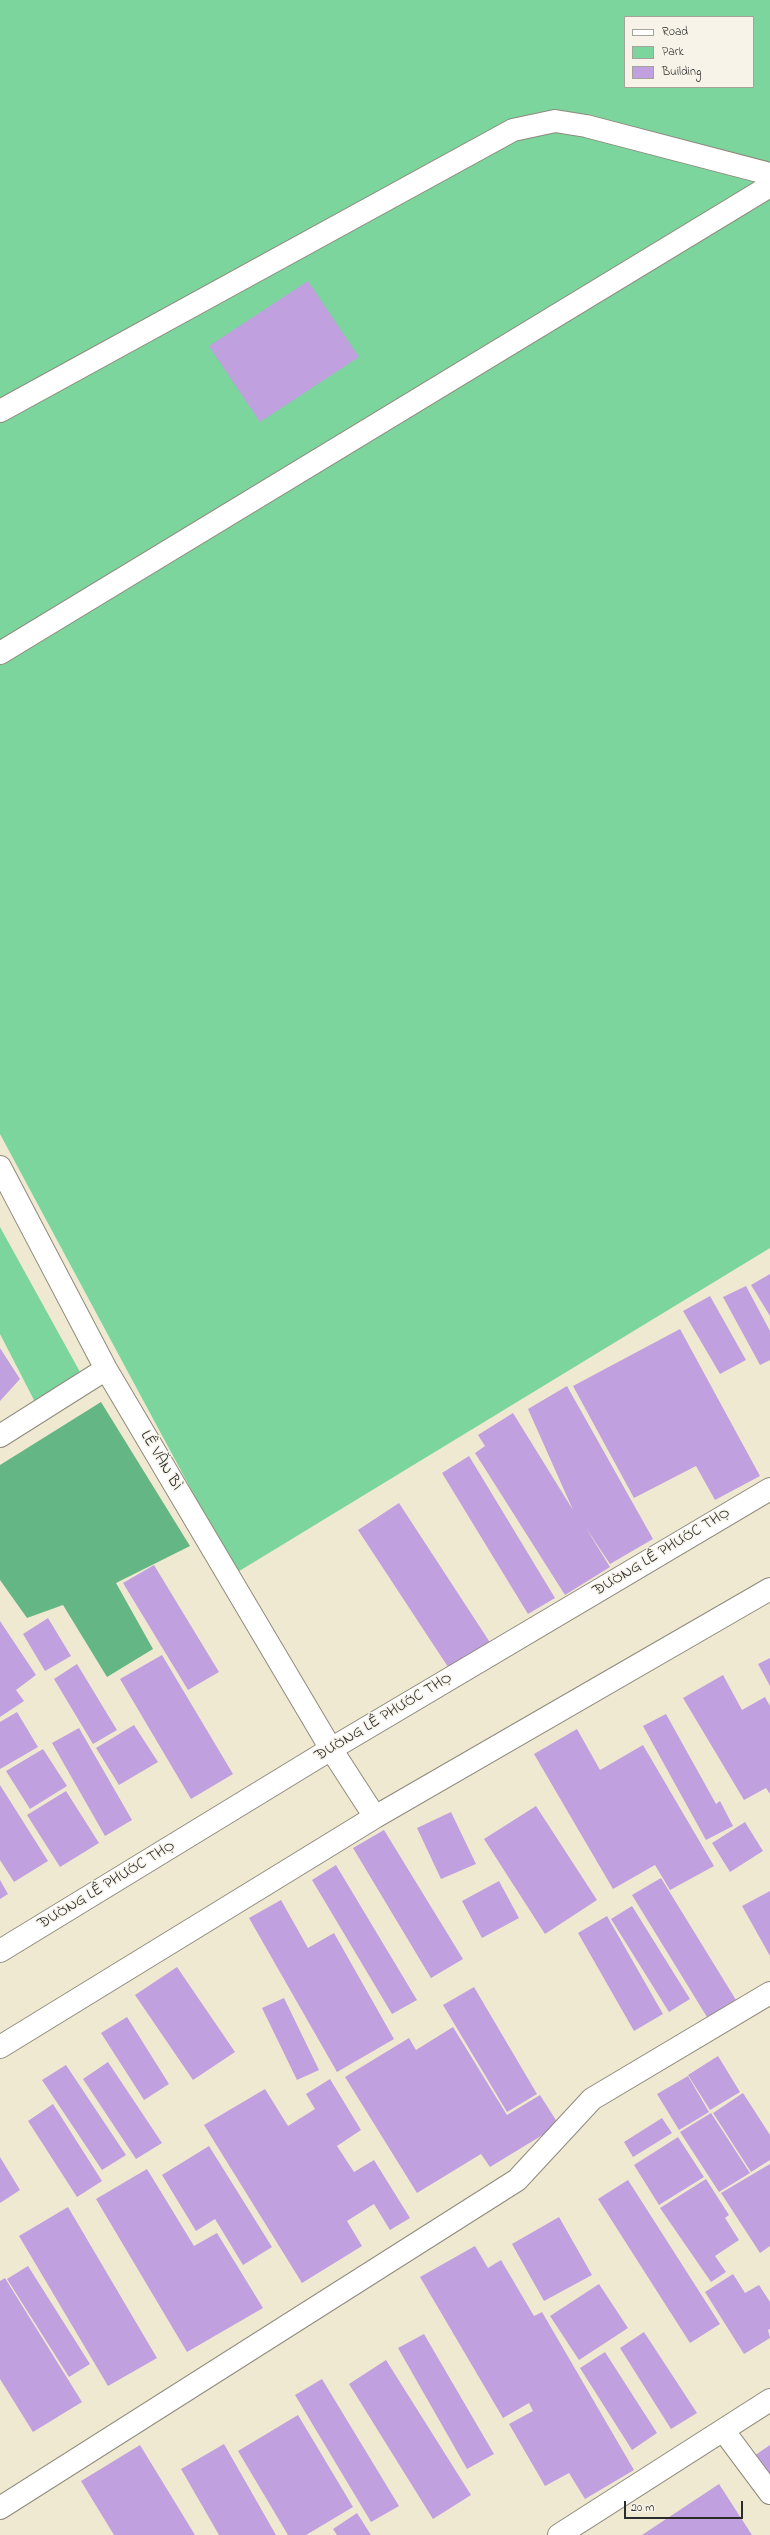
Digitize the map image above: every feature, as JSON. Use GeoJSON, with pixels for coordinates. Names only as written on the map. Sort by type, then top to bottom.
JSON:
{"type":"FeatureCollection","features":[{"type":"Feature","properties":{"kind":"street"},"geometry":{"type":"LineString","coordinates":[[0,411],[513,130],[555,121],[586,126],[770,174]]}},
{"type":"Feature","properties":{"kind":"street"},"geometry":{"type":"LineString","coordinates":[[0,653],[770,186]]}},
{"type":"Feature","properties":{"kind":"street","name":"LÊ VĂN BÌ"},"geometry":{"type":"LineString","coordinates":[[0,1167],[106,1369],[331,1749],[375,1817]]}},
{"type":"Feature","properties":{"kind":"street"},"geometry":{"type":"LineString","coordinates":[[0,1436],[106,1369]]}},
{"type":"Feature","properties":{"kind":"street","name":"ĐƯỜNG LÊ PHƯỚC THỌ"},"geometry":{"type":"LineString","coordinates":[[0,1951],[331,1749],[770,1489]]}},
{"type":"Feature","properties":{"kind":"street"},"geometry":{"type":"LineString","coordinates":[[0,2047],[375,1817],[770,1589]]}},
{"type":"Feature","properties":{"kind":"street"},"geometry":{"type":"LineString","coordinates":[[0,2508],[517,2180],[592,2099],[770,1993]]}},
{"type":"Feature","properties":{"kind":"street"},"geometry":{"type":"LineString","coordinates":[[559,2535],[770,2400]]}},
{"type":"Feature","properties":{"kind":"street"},"geometry":{"type":"LineString","coordinates":[[723,2430],[770,2493]]}},
{"type":"Feature","properties":{"kind":"green space"},"geometry":{"type":"Polygon","coordinates":[[[0,0],[770,0],[770,1248],[236,1573],[0,1134],[0,0]]]}},
{"type":"Feature","properties":{"kind":"green space"},"geometry":{"type":"Polygon","coordinates":[[[0,1227],[80,1372],[35,1402],[0,1334],[0,1227]]]}},
{"type":"Feature","properties":{"kind":"green space"},"geometry":{"type":"Polygon","coordinates":[[[101,1402],[190,1546],[116,1583],[153,1649],[107,1677],[63,1605],[27,1618],[0,1580],[0,1465],[101,1402]]]}},
{"type":"Feature","properties":{"kind":"building"},"geometry":{"type":"Polygon","coordinates":[[[308,281],[359,357],[260,422],[209,346],[308,281]]]}},
{"type":"Feature","properties":{"kind":"building"},"geometry":{"type":"Polygon","coordinates":[[[770,1274],[770,1316],[751,1285],[770,1274]]]}},
{"type":"Feature","properties":{"kind":"building"},"geometry":{"type":"Polygon","coordinates":[[[746,1286],[770,1331],[770,1360],[760,1365],[723,1297],[746,1286]]]}},
{"type":"Feature","properties":{"kind":"building"},"geometry":{"type":"Polygon","coordinates":[[[710,1296],[746,1360],[720,1374],[683,1311],[710,1296]]]}},
{"type":"Feature","properties":{"kind":"building"},"geometry":{"type":"Polygon","coordinates":[[[680,1329],[760,1476],[715,1500],[696,1466],[634,1498],[573,1386],[680,1329]]]}},
{"type":"Feature","properties":{"kind":"building"},"geometry":{"type":"Polygon","coordinates":[[[0,1348],[20,1379],[0,1401],[0,1348]]]}},
{"type":"Feature","properties":{"kind":"building"},"geometry":{"type":"Polygon","coordinates":[[[567,1386],[653,1539],[610,1564],[586,1528],[610,1567],[565,1595],[475,1453],[485,1446],[478,1435],[513,1413],[573,1510],[528,1409],[567,1386]]]}},
{"type":"Feature","properties":{"kind":"building"},"geometry":{"type":"Polygon","coordinates":[[[469,1456],[555,1598],[528,1614],[442,1473],[469,1456]]]}},
{"type":"Feature","properties":{"kind":"building"},"geometry":{"type":"Polygon","coordinates":[[[399,1503],[491,1644],[450,1670],[358,1530],[399,1503]]]}},
{"type":"Feature","properties":{"kind":"building"},"geometry":{"type":"Polygon","coordinates":[[[154,1565],[219,1672],[188,1690],[123,1583],[154,1565]]]}},
{"type":"Feature","properties":{"kind":"building"},"geometry":{"type":"Polygon","coordinates":[[[48,1618],[71,1656],[45,1671],[23,1634],[48,1618]]]}},
{"type":"Feature","properties":{"kind":"building"},"geometry":{"type":"Polygon","coordinates":[[[0,1621],[36,1675],[16,1690],[24,1701],[0,1717],[0,1621]]]}},
{"type":"Feature","properties":{"kind":"building"},"geometry":{"type":"Polygon","coordinates":[[[162,1655],[233,1774],[191,1799],[120,1679],[162,1655]]]}},
{"type":"Feature","properties":{"kind":"building"},"geometry":{"type":"Polygon","coordinates":[[[770,1658],[770,1686],[758,1664],[770,1658]]]}},
{"type":"Feature","properties":{"kind":"building"},"geometry":{"type":"Polygon","coordinates":[[[77,1664],[117,1730],[93,1744],[54,1679],[77,1664]]]}},
{"type":"Feature","properties":{"kind":"building"},"geometry":{"type":"Polygon","coordinates":[[[723,1675],[742,1710],[765,1697],[770,1706],[770,1794],[766,1788],[744,1800],[683,1698],[723,1675]]]}},
{"type":"Feature","properties":{"kind":"building"},"geometry":{"type":"Polygon","coordinates":[[[17,1712],[38,1747],[0,1769],[0,1722],[17,1712]]]}},
{"type":"Feature","properties":{"kind":"building"},"geometry":{"type":"Polygon","coordinates":[[[666,1714],[716,1804],[720,1801],[733,1826],[706,1840],[643,1726],[666,1714]]]}},
{"type":"Feature","properties":{"kind":"building"},"geometry":{"type":"Polygon","coordinates":[[[134,1725],[158,1762],[119,1785],[96,1748],[134,1725]]]}},
{"type":"Feature","properties":{"kind":"building"},"geometry":{"type":"Polygon","coordinates":[[[79,1728],[132,1820],[105,1836],[52,1743],[79,1728]]]}},
{"type":"Feature","properties":{"kind":"building"},"geometry":{"type":"Polygon","coordinates":[[[577,1729],[600,1770],[643,1745],[714,1866],[670,1890],[655,1865],[613,1889],[534,1754],[577,1729]]]}},
{"type":"Feature","properties":{"kind":"building"},"geometry":{"type":"Polygon","coordinates":[[[43,1749],[67,1786],[30,1809],[6,1771],[43,1749]]]}},
{"type":"Feature","properties":{"kind":"building"},"geometry":{"type":"Polygon","coordinates":[[[0,1785],[48,1861],[14,1882],[0,1860],[0,1785]]]}},
{"type":"Feature","properties":{"kind":"building"},"geometry":{"type":"Polygon","coordinates":[[[66,1791],[99,1843],[60,1867],[27,1815],[66,1791]]]}},
{"type":"Feature","properties":{"kind":"building"},"geometry":{"type":"Polygon","coordinates":[[[536,1806],[597,1900],[545,1934],[484,1839],[536,1806]]]}},
{"type":"Feature","properties":{"kind":"building"},"geometry":{"type":"Polygon","coordinates":[[[451,1812],[476,1864],[441,1879],[417,1828],[451,1812]]]}},
{"type":"Feature","properties":{"kind":"building"},"geometry":{"type":"Polygon","coordinates":[[[745,1822],[763,1851],[730,1872],[712,1843],[745,1822]]]}},
{"type":"Feature","properties":{"kind":"building"},"geometry":{"type":"Polygon","coordinates":[[[384,1830],[463,1959],[431,1978],[353,1848],[384,1830]]]}},
{"type":"Feature","properties":{"kind":"building"},"geometry":{"type":"Polygon","coordinates":[[[336,1865],[417,2000],[392,2014],[312,1880],[336,1865]]]}},
{"type":"Feature","properties":{"kind":"building"},"geometry":{"type":"Polygon","coordinates":[[[661,1878],[736,2000],[707,2017],[632,1895],[661,1878]]]}},
{"type":"Feature","properties":{"kind":"building"},"geometry":{"type":"Polygon","coordinates":[[[0,1880],[8,1894],[0,1899],[0,1880]]]}},
{"type":"Feature","properties":{"kind":"building"},"geometry":{"type":"Polygon","coordinates":[[[499,1881],[519,1918],[482,1938],[462,1901],[499,1881]]]}},
{"type":"Feature","properties":{"kind":"building"},"geometry":{"type":"Polygon","coordinates":[[[770,1891],[770,1956],[742,1906],[770,1891]]]}},
{"type":"Feature","properties":{"kind":"building"},"geometry":{"type":"Polygon","coordinates":[[[281,1900],[308,1948],[334,1933],[394,2039],[337,2072],[249,1918],[281,1900]]]}},
{"type":"Feature","properties":{"kind":"building"},"geometry":{"type":"Polygon","coordinates":[[[632,1906],[690,1999],[669,2012],[611,1919],[632,1906]]]}},
{"type":"Feature","properties":{"kind":"building"},"geometry":{"type":"Polygon","coordinates":[[[607,1916],[663,2014],[634,2031],[578,1933],[607,1916]]]}},
{"type":"Feature","properties":{"kind":"building"},"geometry":{"type":"Polygon","coordinates":[[[177,1967],[235,2052],[193,2080],[135,1995],[177,1967]]]}},
{"type":"Feature","properties":{"kind":"building"},"geometry":{"type":"Polygon","coordinates":[[[474,1987],[537,2094],[507,2112],[443,2005],[474,1987]]]}},
{"type":"Feature","properties":{"kind":"building"},"geometry":{"type":"Polygon","coordinates":[[[284,1998],[319,2070],[297,2080],[262,2008],[284,1998]]]}},
{"type":"Feature","properties":{"kind":"building"},"geometry":{"type":"Polygon","coordinates":[[[127,2017],[169,2084],[144,2100],[101,2033],[127,2017]]]}},
{"type":"Feature","properties":{"kind":"building"},"geometry":{"type":"Polygon","coordinates":[[[453,2027],[507,2115],[540,2095],[559,2125],[490,2167],[481,2154],[417,2193],[345,2077],[409,2038],[416,2050],[453,2027]]]}},
{"type":"Feature","properties":{"kind":"building"},"geometry":{"type":"Polygon","coordinates":[[[718,2056],[740,2092],[710,2110],[688,2075],[718,2056]]]}},
{"type":"Feature","properties":{"kind":"building"},"geometry":{"type":"Polygon","coordinates":[[[108,2062],[162,2143],[136,2159],[83,2079],[108,2062]]]}},
{"type":"Feature","properties":{"kind":"building"},"geometry":{"type":"Polygon","coordinates":[[[66,2065],[126,2155],[102,2170],[42,2080],[66,2065]]]}},
{"type":"Feature","properties":{"kind":"building"},"geometry":{"type":"Polygon","coordinates":[[[688,2076],[709,2112],[679,2130],[657,2094],[688,2076]]]}},
{"type":"Feature","properties":{"kind":"building"},"geometry":{"type":"Polygon","coordinates":[[[330,2079],[361,2130],[337,2146],[354,2172],[374,2160],[410,2218],[390,2230],[374,2204],[347,2221],[362,2246],[302,2283],[204,2125],[265,2089],[288,2126],[315,2109],[306,2094],[330,2079]]]}},
{"type":"Feature","properties":{"kind":"building"},"geometry":{"type":"Polygon","coordinates":[[[743,2093],[770,2135],[770,2160],[751,2172],[713,2113],[743,2093]]]}},
{"type":"Feature","properties":{"kind":"building"},"geometry":{"type":"Polygon","coordinates":[[[53,2104],[102,2181],[77,2197],[28,2121],[53,2104]]]}},
{"type":"Feature","properties":{"kind":"building"},"geometry":{"type":"Polygon","coordinates":[[[711,2113],[750,2173],[719,2192],[680,2132],[711,2113]]]}},
{"type":"Feature","properties":{"kind":"building"},"geometry":{"type":"Polygon","coordinates":[[[662,2118],[672,2133],[633,2157],[624,2142],[662,2118]]]}},
{"type":"Feature","properties":{"kind":"building"},"geometry":{"type":"Polygon","coordinates":[[[678,2137],[704,2177],[659,2205],[634,2165],[678,2137]]]}},
{"type":"Feature","properties":{"kind":"building"},"geometry":{"type":"Polygon","coordinates":[[[209,2146],[272,2247],[243,2265],[215,2219],[196,2231],[162,2175],[209,2146]]]}},
{"type":"Feature","properties":{"kind":"building"},"geometry":{"type":"Polygon","coordinates":[[[0,2157],[20,2190],[0,2203],[0,2157]]]}},
{"type":"Feature","properties":{"kind":"building"},"geometry":{"type":"Polygon","coordinates":[[[770,2164],[770,2246],[760,2253],[721,2193],[770,2164]]]}},
{"type":"Feature","properties":{"kind":"building"},"geometry":{"type":"Polygon","coordinates":[[[147,2169],[194,2246],[217,2233],[263,2308],[187,2352],[96,2199],[147,2169]]]}},
{"type":"Feature","properties":{"kind":"building"},"geometry":{"type":"Polygon","coordinates":[[[706,2179],[729,2215],[725,2218],[739,2240],[715,2256],[726,2272],[711,2282],[660,2208],[706,2179]]]}},
{"type":"Feature","properties":{"kind":"building"},"geometry":{"type":"Polygon","coordinates":[[[628,2180],[720,2324],[690,2343],[598,2199],[628,2180]]]}},
{"type":"Feature","properties":{"kind":"building"},"geometry":{"type":"Polygon","coordinates":[[[68,2207],[157,2358],[108,2386],[19,2236],[68,2207]]]}},
{"type":"Feature","properties":{"kind":"building"},"geometry":{"type":"Polygon","coordinates":[[[559,2217],[592,2275],[544,2301],[512,2244],[559,2217]]]}},
{"type":"Feature","properties":{"kind":"building"},"geometry":{"type":"Polygon","coordinates":[[[475,2246],[488,2268],[501,2260],[534,2316],[542,2312],[634,2470],[585,2499],[569,2473],[545,2486],[509,2424],[533,2411],[529,2403],[503,2418],[420,2277],[475,2246]]]}},
{"type":"Feature","properties":{"kind":"building"},"geometry":{"type":"Polygon","coordinates":[[[28,2266],[90,2364],[69,2377],[7,2279],[28,2266]]]}},
{"type":"Feature","properties":{"kind":"building"},"geometry":{"type":"Polygon","coordinates":[[[733,2274],[745,2293],[759,2285],[770,2302],[770,2329],[768,2330],[770,2338],[744,2354],[705,2292],[733,2274]]]}},
{"type":"Feature","properties":{"kind":"building"},"geometry":{"type":"Polygon","coordinates":[[[5,2278],[82,2402],[33,2432],[0,2379],[0,2281],[5,2278]]]}},
{"type":"Feature","properties":{"kind":"building"},"geometry":{"type":"Polygon","coordinates":[[[599,2284],[628,2328],[579,2360],[550,2316],[599,2284]]]}},
{"type":"Feature","properties":{"kind":"building"},"geometry":{"type":"Polygon","coordinates":[[[644,2332],[697,2413],[671,2429],[620,2348],[644,2332]]]}},
{"type":"Feature","properties":{"kind":"building"},"geometry":{"type":"Polygon","coordinates":[[[424,2334],[494,2454],[467,2469],[398,2348],[424,2334]]]}},
{"type":"Feature","properties":{"kind":"building"},"geometry":{"type":"Polygon","coordinates":[[[605,2352],[657,2433],[632,2450],[580,2368],[605,2352]]]}},
{"type":"Feature","properties":{"kind":"building"},"geometry":{"type":"Polygon","coordinates":[[[386,2360],[471,2495],[433,2519],[349,2384],[386,2360]]]}},
{"type":"Feature","properties":{"kind":"building"},"geometry":{"type":"Polygon","coordinates":[[[322,2379],[399,2506],[371,2522],[295,2395],[322,2379]]]}},
{"type":"Feature","properties":{"kind":"building"},"geometry":{"type":"Polygon","coordinates":[[[298,2415],[353,2507],[306,2535],[288,2535],[238,2451],[298,2415]]]}},
{"type":"Feature","properties":{"kind":"building"},"geometry":{"type":"Polygon","coordinates":[[[224,2444],[276,2535],[219,2535],[181,2469],[224,2444]]]}},
{"type":"Feature","properties":{"kind":"building"},"geometry":{"type":"Polygon","coordinates":[[[140,2445],[195,2535],[114,2535],[81,2481],[140,2445]]]}},
{"type":"Feature","properties":{"kind":"building"},"geometry":{"type":"Polygon","coordinates":[[[770,2445],[770,2488],[751,2458],[770,2445]]]}},
{"type":"Feature","properties":{"kind":"building"},"geometry":{"type":"Polygon","coordinates":[[[719,2484],[752,2535],[642,2535],[719,2484]]]}},
{"type":"Feature","properties":{"kind":"building"},"geometry":{"type":"Polygon","coordinates":[[[357,2513],[371,2535],[337,2535],[333,2529],[357,2513]]]}}]}
